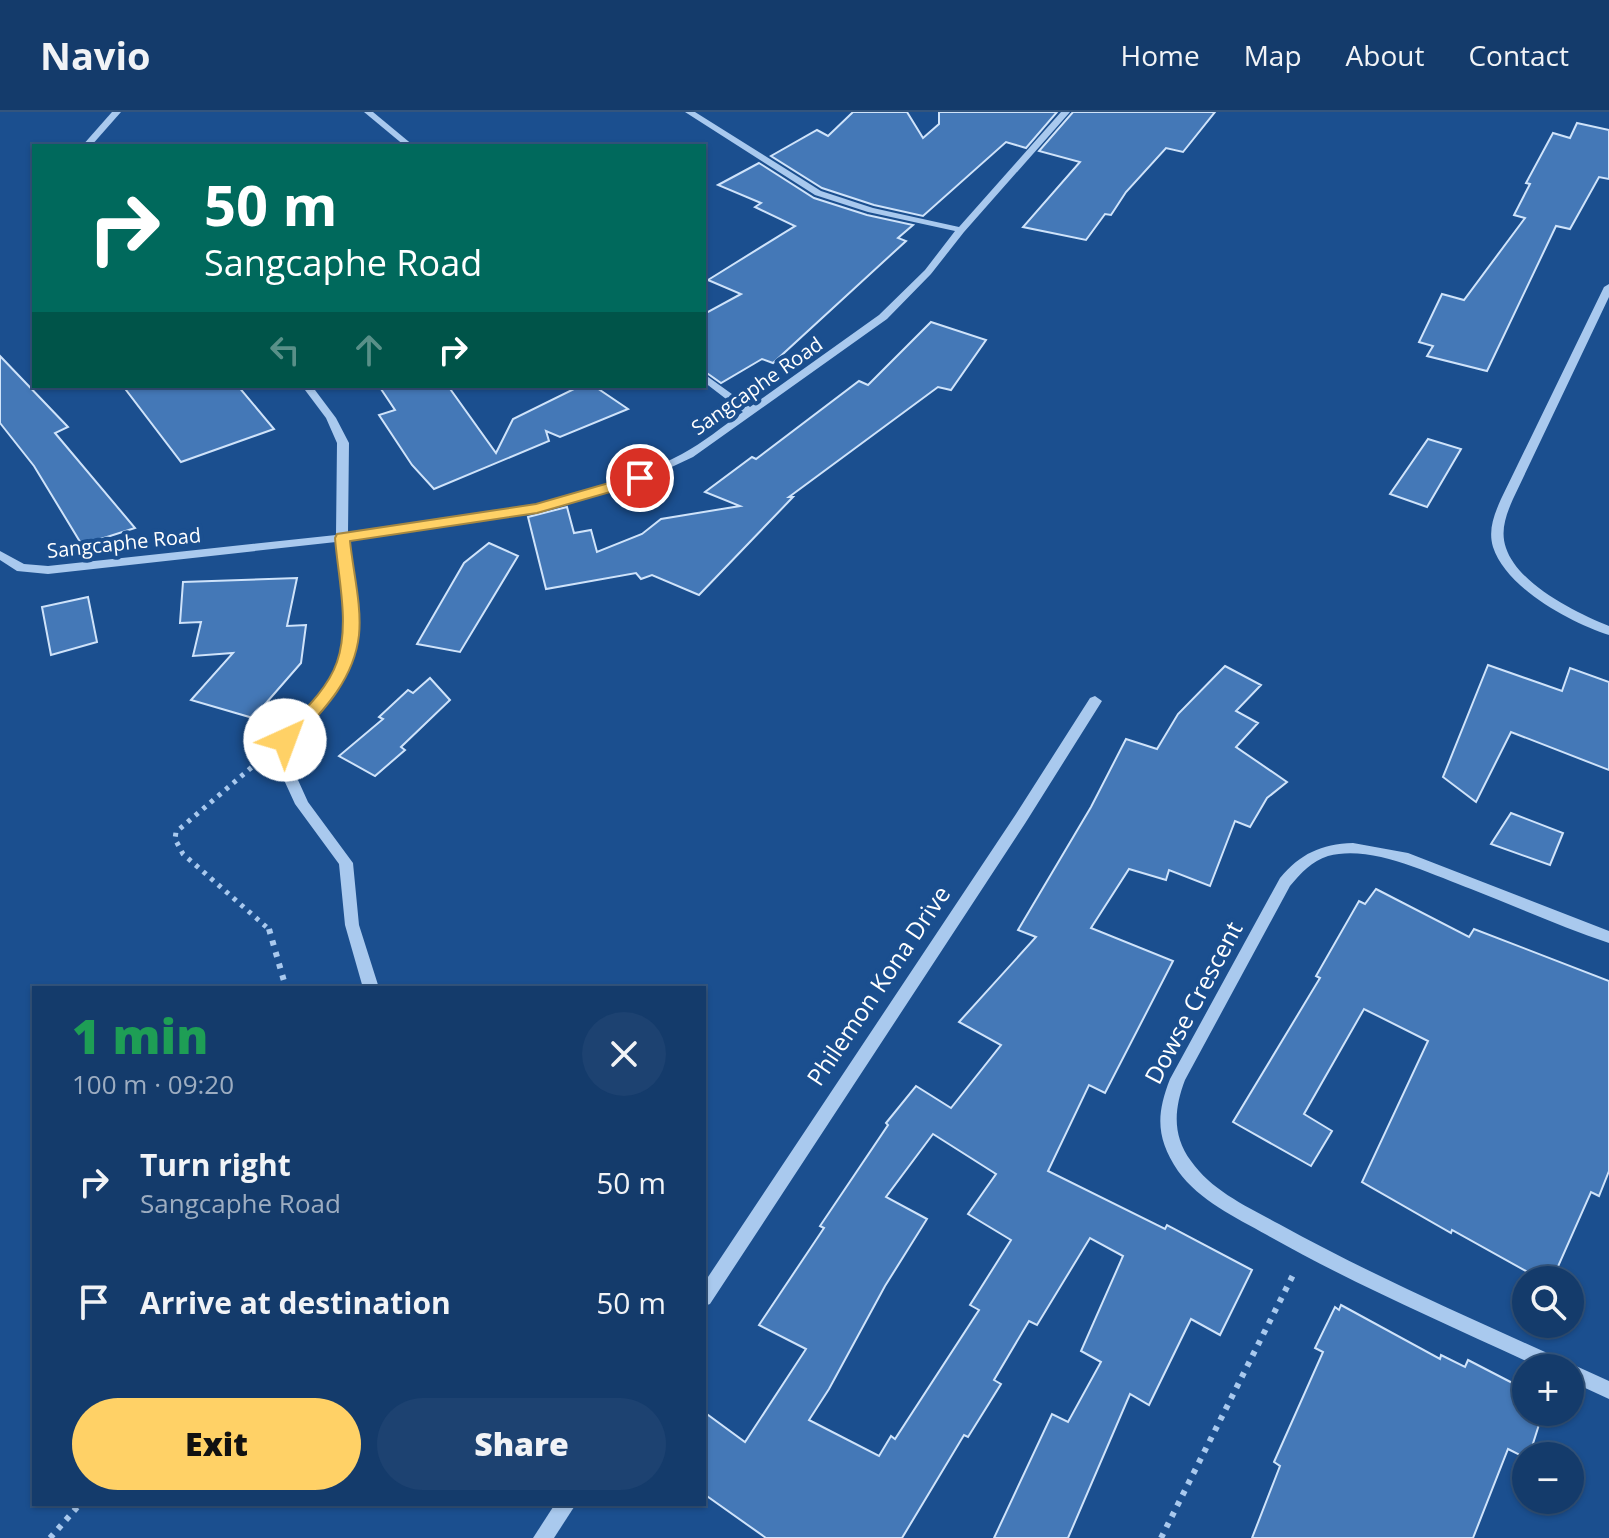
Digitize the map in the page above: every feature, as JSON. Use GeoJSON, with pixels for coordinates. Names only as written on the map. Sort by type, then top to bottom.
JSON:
{"type":"FeatureCollection","features":[{"type":"Feature","properties":{"kind":"street"},"geometry":{"type":"LineString","coordinates":[[88,144],[117,112]]}},
{"type":"Feature","properties":{"kind":"street"},"geometry":{"type":"LineString","coordinates":[[368,112],[408,144]]}},
{"type":"Feature","properties":{"kind":"street"},"geometry":{"type":"LineString","coordinates":[[689,112],[818,193],[871,210],[961,230]]}},
{"type":"Feature","properties":{"kind":"street","name":"Sangcaphe Road"},"geometry":{"type":"LineString","coordinates":[[0,555],[21,568],[48,570],[342,538],[537,509],[640,478],[689,455],[883,317],[928,272],[961,230],[1066,112]]}},
{"type":"Feature","properties":{"kind":"street"},"geometry":{"type":"LineString","coordinates":[[1609,287],[1554,398],[1496,530],[1503,559],[1521,578],[1546,599],[1609,631]]}},
{"type":"Feature","properties":{"kind":"street"},"geometry":{"type":"LineString","coordinates":[[706,379],[751,413]]}},
{"type":"Feature","properties":{"kind":"street"},"geometry":{"type":"LineString","coordinates":[[308,388],[331,418],[343,443],[342,538],[351,633],[345,665],[323,700],[285,740],[291,780],[302,804],[346,863],[352,925],[370,986]]}},
{"type":"Feature","properties":{"kind":"street","name":"Philemon Kona Drive"},"geometry":{"type":"LineString","coordinates":[[706,1295],[1095,701]]}},
{"type":"Feature","properties":{"kind":"street","name":"Dowse Crescent"},"geometry":{"type":"LineString","coordinates":[[1531,1354],[1306,1250],[1214,1196],[1184,1166],[1169,1138],[1165,1110],[1178,1079],[1297,865],[1322,850],[1368,850],[1403,857],[1609,937]]}},
{"type":"Feature","properties":{"kind":"street"},"geometry":{"type":"LineString","coordinates":[[1584,1378],[1609,1390]]}},
{"type":"Feature","properties":{"kind":"street"},"geometry":{"type":"LineString","coordinates":[[543,1538],[565,1506]]}},
{"type":"Feature","properties":{"kind":"path"},"geometry":{"type":"LineString","coordinates":[[285,740],[225,786],[176,832],[175,839],[183,854],[272,932],[286,986]]}},
{"type":"Feature","properties":{"kind":"path"},"geometry":{"type":"LineString","coordinates":[[1161,1538],[1306,1250]]}},
{"type":"Feature","properties":{"kind":"path"},"geometry":{"type":"LineString","coordinates":[[50,1538],[78,1506]]}},
{"type":"Feature","properties":{"kind":"building"},"geometry":{"type":"Polygon","coordinates":[[[853,112],[907,112],[923,138],[939,124],[939,112],[1057,112],[1026,148],[1006,142],[923,216],[874,205],[822,188],[771,156],[817,130],[828,136],[853,112]]]}},
{"type":"Feature","properties":{"kind":"building"},"geometry":{"type":"Polygon","coordinates":[[[1073,112],[1215,112],[1183,152],[1166,148],[1126,192],[1111,215],[1105,214],[1086,240],[1023,227],[1080,162],[1039,151],[1073,112]]]}},
{"type":"Feature","properties":{"kind":"building"},"geometry":{"type":"Polygon","coordinates":[[[1577,123],[1609,130],[1609,179],[1599,177],[1570,229],[1556,226],[1487,371],[1427,356],[1433,346],[1419,342],[1442,294],[1464,300],[1525,218],[1514,215],[1530,184],[1526,183],[1553,133],[1570,138],[1577,123]]]}},
{"type":"Feature","properties":{"kind":"building"},"geometry":{"type":"Polygon","coordinates":[[[759,163],[814,198],[867,215],[913,225],[898,238],[906,241],[773,363],[762,359],[721,383],[706,372],[706,313],[741,294],[708,280],[795,226],[755,207],[761,203],[718,185],[759,163]]]}},
{"type":"Feature","properties":{"kind":"building"},"geometry":{"type":"Polygon","coordinates":[[[931,322],[986,340],[951,390],[938,387],[789,497],[793,497],[699,595],[652,575],[641,579],[636,573],[546,589],[528,517],[567,507],[574,533],[591,530],[597,552],[642,534],[661,519],[740,506],[705,492],[752,457],[756,459],[859,381],[868,385],[931,322]]]}},
{"type":"Feature","properties":{"kind":"building"},"geometry":{"type":"Polygon","coordinates":[[[0,356],[68,427],[55,433],[135,528],[82,545],[34,466],[0,423],[0,356]]]}},
{"type":"Feature","properties":{"kind":"building"},"geometry":{"type":"Polygon","coordinates":[[[125,388],[240,388],[274,429],[181,462],[125,388]]]}},
{"type":"Feature","properties":{"kind":"building"},"geometry":{"type":"Polygon","coordinates":[[[380,388],[449,388],[496,453],[513,419],[576,388],[597,388],[628,409],[560,437],[546,431],[549,441],[434,489],[412,465],[379,415],[395,410],[380,388]]]}},
{"type":"Feature","properties":{"kind":"building"},"geometry":{"type":"Polygon","coordinates":[[[1428,439],[1461,449],[1427,507],[1390,494],[1428,439]]]}},
{"type":"Feature","properties":{"kind":"building"},"geometry":{"type":"Polygon","coordinates":[[[489,543],[518,556],[460,652],[417,644],[464,563],[489,543]]]}},
{"type":"Feature","properties":{"kind":"building"},"geometry":{"type":"Polygon","coordinates":[[[297,578],[287,626],[306,625],[301,663],[253,718],[191,700],[233,653],[193,656],[201,622],[180,623],[183,582],[297,578]]]}},
{"type":"Feature","properties":{"kind":"building"},"geometry":{"type":"Polygon","coordinates":[[[88,597],[97,642],[51,655],[42,607],[88,597]]]}},
{"type":"Feature","properties":{"kind":"building"},"geometry":{"type":"Polygon","coordinates":[[[1488,665],[1562,691],[1570,668],[1609,682],[1609,770],[1511,732],[1476,802],[1443,777],[1488,665]]]}},
{"type":"Feature","properties":{"kind":"building"},"geometry":{"type":"Polygon","coordinates":[[[1225,666],[1261,685],[1236,711],[1258,723],[1236,747],[1287,782],[1267,798],[1250,827],[1235,821],[1210,886],[1169,870],[1166,880],[1129,869],[1091,928],[1173,961],[1105,1093],[1089,1085],[1048,1171],[1165,1229],[1167,1225],[1252,1270],[1220,1335],[1191,1319],[1149,1405],[1130,1394],[1068,1538],[994,1538],[1052,1414],[1068,1422],[1101,1362],[1081,1351],[1123,1256],[1090,1238],[1037,1325],[1029,1321],[994,1380],[1001,1384],[968,1437],[964,1435],[902,1538],[766,1538],[706,1495],[706,1413],[745,1442],[806,1349],[759,1325],[824,1228],[820,1226],[888,1125],[886,1123],[916,1086],[951,1108],[1001,1045],[959,1022],[1036,937],[1018,930],[1091,807],[1126,739],[1157,749],[1178,714],[1225,666]],[[933,1134],[886,1197],[927,1219],[809,1420],[879,1456],[891,1436],[895,1439],[979,1310],[970,1305],[1011,1240],[968,1214],[996,1174],[933,1134]]]}},
{"type":"Feature","properties":{"kind":"building"},"geometry":{"type":"Polygon","coordinates":[[[430,678],[450,700],[401,747],[405,750],[375,776],[339,756],[383,719],[379,717],[408,690],[413,693],[430,678]]]}},
{"type":"Feature","properties":{"kind":"building"},"geometry":{"type":"Polygon","coordinates":[[[1511,813],[1563,833],[1550,865],[1491,844],[1511,813]]]}},
{"type":"Feature","properties":{"kind":"building"},"geometry":{"type":"Polygon","coordinates":[[[1376,889],[1469,937],[1474,929],[1609,981],[1609,1171],[1599,1196],[1591,1192],[1558,1266],[1517,1266],[1362,1182],[1428,1041],[1364,1009],[1304,1114],[1332,1131],[1311,1166],[1233,1122],[1320,978],[1316,976],[1359,901],[1365,904],[1376,889]]]}},
{"type":"Feature","properties":{"kind":"building"},"geometry":{"type":"Polygon","coordinates":[[[1341,1305],[1440,1359],[1441,1355],[1465,1367],[1468,1360],[1512,1383],[1512,1426],[1539,1426],[1533,1442],[1512,1442],[1512,1451],[1508,1449],[1473,1538],[1252,1538],[1280,1466],[1274,1462],[1323,1352],[1315,1348],[1335,1307],[1339,1310],[1341,1305]]]}},
{"type":"Feature","properties":{"kind":"route"},"geometry":{"type":"LineString","coordinates":[[285,740],[323,700],[345,665],[351,633],[350,592],[342,538],[537,509],[640,478]]}}]}
